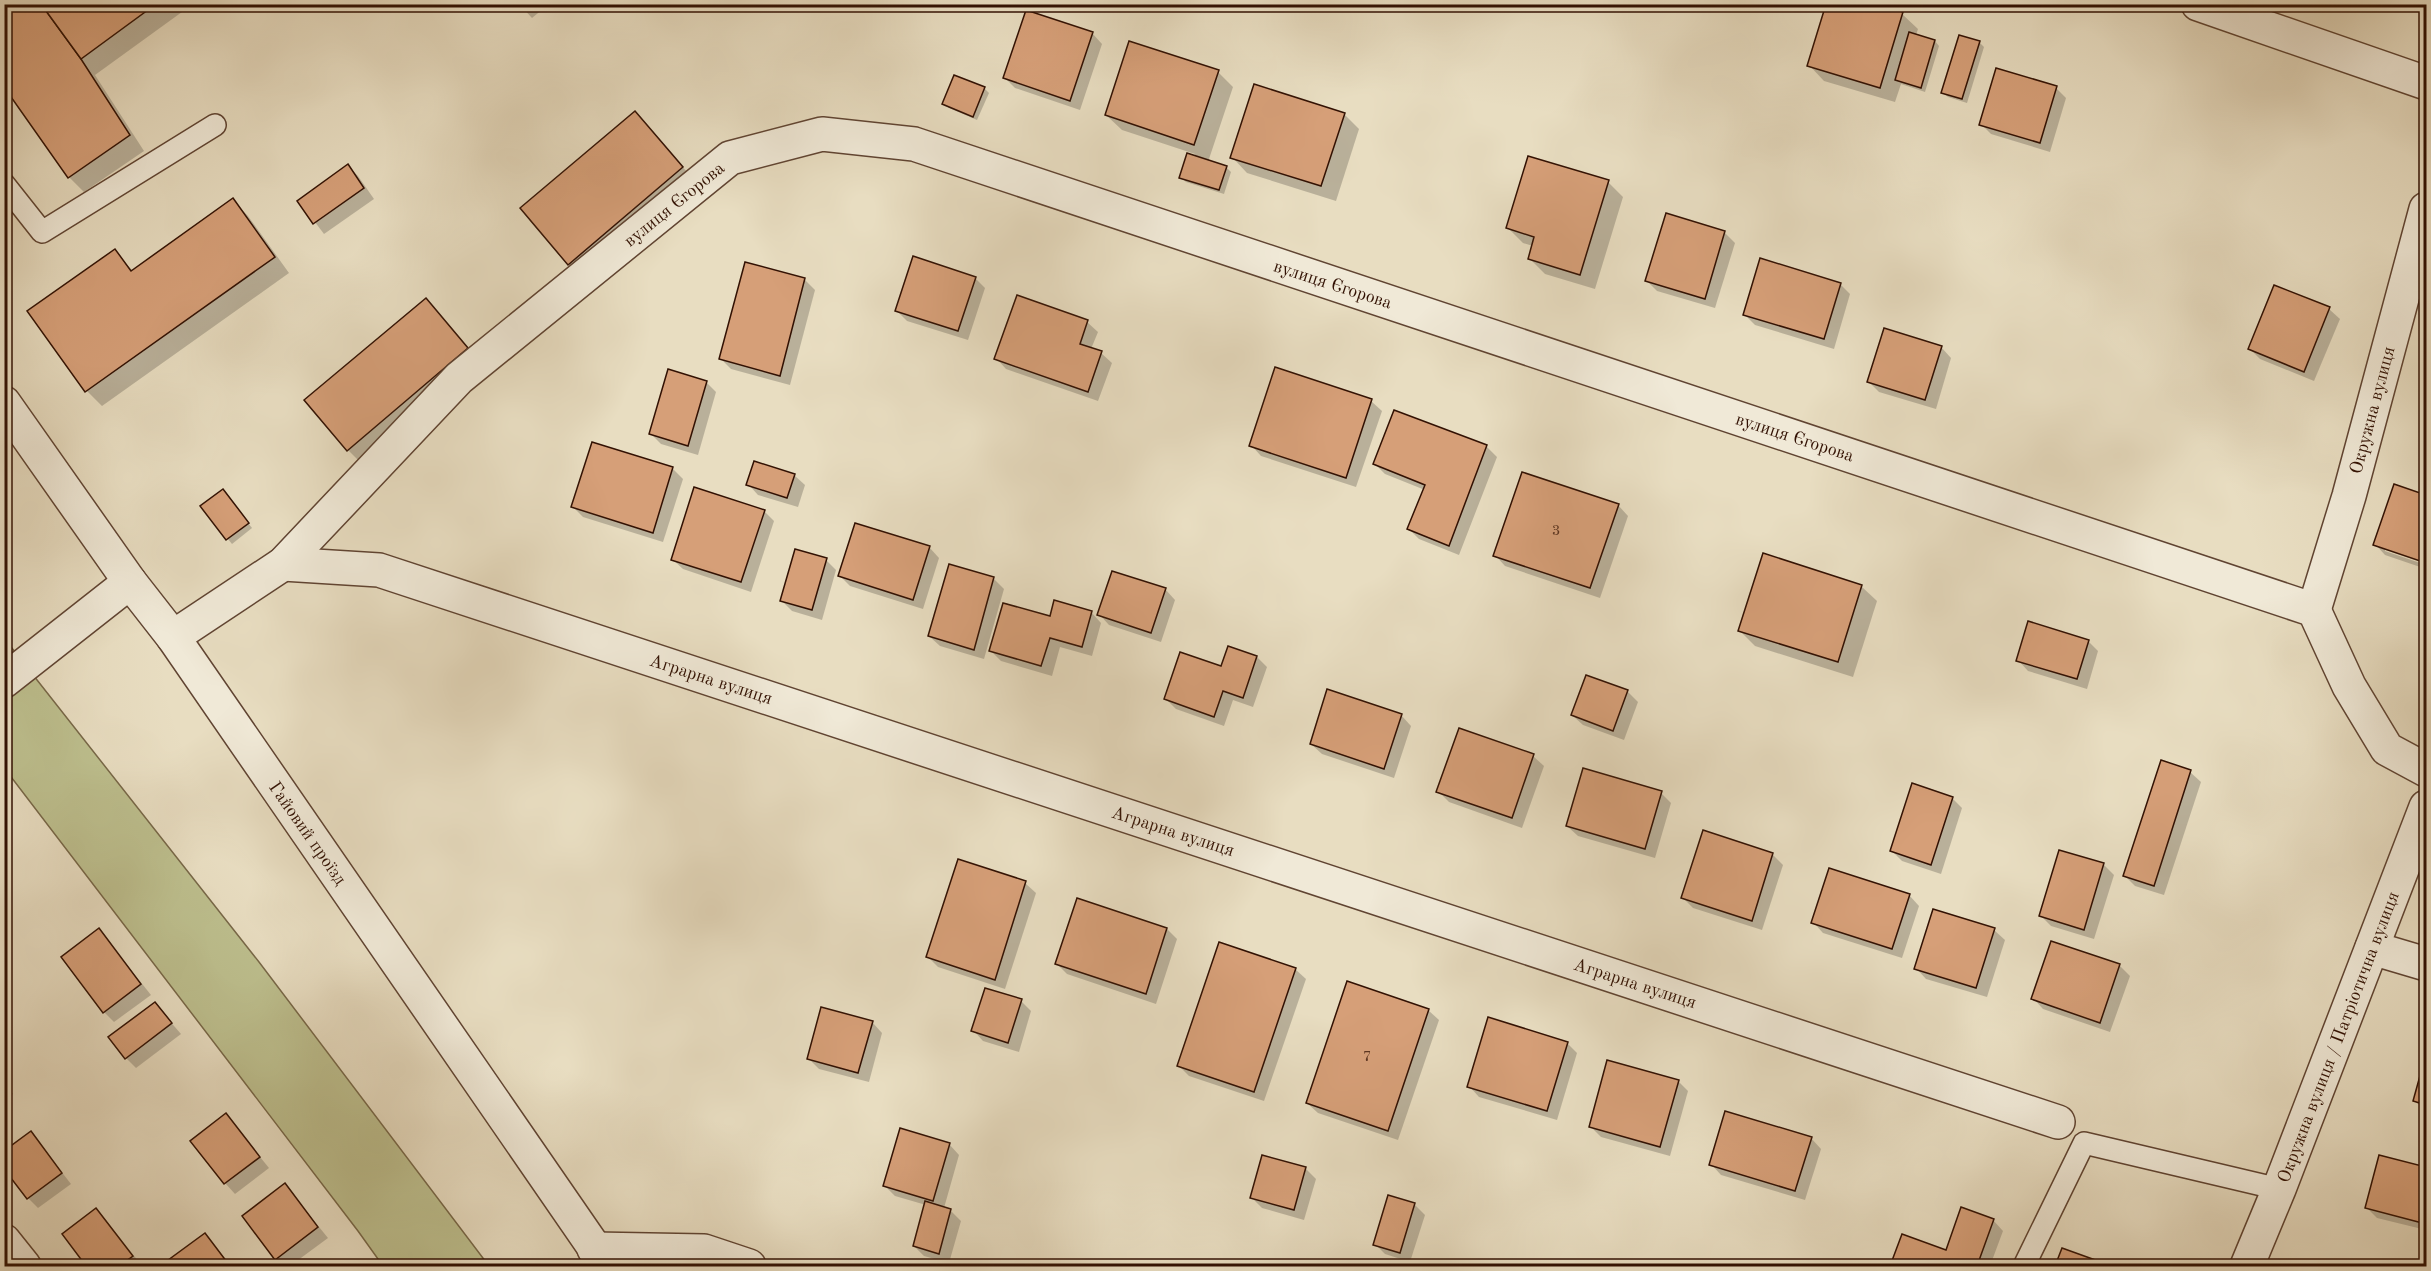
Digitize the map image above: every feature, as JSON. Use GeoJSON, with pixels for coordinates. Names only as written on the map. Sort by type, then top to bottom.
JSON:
{"type":"FeatureCollection","features":[{"type":"Feature","properties":{"kind":"street"},"geometry":{"type":"LineString","coordinates":[[2198,4],[2427,83]]}},
{"type":"Feature","properties":{"kind":"street","name":"вулиця Єгорова"},"geometry":{"type":"LineString","coordinates":[[173,637],[283,564],[459,378],[730,158],[822,134],[914,144],[2314,610]]}},
{"type":"Feature","properties":{"kind":"street","name":"Окружна вулиця"},"geometry":{"type":"LineString","coordinates":[[2314,610],[2349,496],[2427,210]]}},
{"type":"Feature","properties":{"kind":"street","name":"Гайовий проїзд"},"geometry":{"type":"LineString","coordinates":[[4,403],[130,582],[173,637],[600,1258]]}},
{"type":"Feature","properties":{"kind":"street","name":"Аграрна вулиця"},"geometry":{"type":"LineString","coordinates":[[283,564],[379,570],[2058,1122]]}},
{"type":"Feature","properties":{"kind":"street"},"geometry":{"type":"LineString","coordinates":[[4,681],[130,582]]}},
{"type":"Feature","properties":{"kind":"street"},"geometry":{"type":"LineString","coordinates":[[2314,610],[2349,686],[2387,748],[2427,770]]}},
{"type":"Feature","properties":{"kind":"street","name":"Окружна вулиця / Патріотична вулиця"},"geometry":{"type":"LineString","coordinates":[[2247,1266],[2427,807]]}},
{"type":"Feature","properties":{"kind":"street"},"geometry":{"type":"LineString","coordinates":[[2372,948],[2427,964]]}},
{"type":"Feature","properties":{"kind":"street"},"geometry":{"type":"LineString","coordinates":[[4,1241],[24,1266]]}},
{"type":"Feature","properties":{"kind":"street"},"geometry":{"type":"LineString","coordinates":[[600,1258],[704,1251],[749,1266]]}},
{"type":"Feature","properties":{"kind":"lane"},"geometry":{"type":"LineString","coordinates":[[4,184],[42,231],[215,125]]}},
{"type":"Feature","properties":{"kind":"lane"},"geometry":{"type":"LineString","coordinates":[[2024,1266],[2084,1143],[2279,1188]]}},
{"type":"Feature","properties":{"kind":"green space"},"geometry":{"type":"Polygon","coordinates":[[[4,638],[259,962],[489,1266],[383,1266],[5,769],[4,638]]]}},
{"type":"Feature","properties":{"kind":"building"},"geometry":{"type":"Polygon","coordinates":[[[4,4],[41,4],[81,59],[130,135],[68,178],[4,87],[4,4]]]}},
{"type":"Feature","properties":{"kind":"building"},"geometry":{"type":"Polygon","coordinates":[[[41,4],[156,4],[81,59],[41,4]]]}},
{"type":"Feature","properties":{"kind":"building"},"geometry":{"type":"Polygon","coordinates":[[[1826,4],[1877,4],[1903,12],[1880,88],[1807,66],[1826,4]]]}},
{"type":"Feature","properties":{"kind":"building"},"geometry":{"type":"Polygon","coordinates":[[[1026,10],[1093,32],[1070,101],[1003,78],[1026,10]]]}},
{"type":"Feature","properties":{"kind":"building"},"geometry":{"type":"Polygon","coordinates":[[[1909,32],[1935,40],[1921,88],[1895,80],[1909,32]]]}},
{"type":"Feature","properties":{"kind":"building"},"geometry":{"type":"Polygon","coordinates":[[[1959,35],[1980,41],[1962,99],[1941,93],[1959,35]]]}},
{"type":"Feature","properties":{"kind":"building"},"geometry":{"type":"Polygon","coordinates":[[[1129,41],[1219,70],[1194,145],[1105,115],[1129,41]]]}},
{"type":"Feature","properties":{"kind":"building"},"geometry":{"type":"Polygon","coordinates":[[[1996,68],[2057,86],[2040,143],[1979,125],[1996,68]]]}},
{"type":"Feature","properties":{"kind":"building"},"geometry":{"type":"Polygon","coordinates":[[[954,75],[985,87],[973,117],[942,104],[954,75]]]}},
{"type":"Feature","properties":{"kind":"building"},"geometry":{"type":"Polygon","coordinates":[[[1254,84],[1345,113],[1321,186],[1230,158],[1254,84]]]}},
{"type":"Feature","properties":{"kind":"building"},"geometry":{"type":"Polygon","coordinates":[[[635,111],[683,167],[568,265],[520,208],[635,111]]]}},
{"type":"Feature","properties":{"kind":"building"},"geometry":{"type":"Polygon","coordinates":[[[1187,153],[1227,166],[1219,190],[1179,178],[1187,153]]]}},
{"type":"Feature","properties":{"kind":"building"},"geometry":{"type":"Polygon","coordinates":[[[1528,156],[1609,180],[1580,275],[1528,259],[1534,237],[1506,228],[1528,156]]]}},
{"type":"Feature","properties":{"kind":"building"},"geometry":{"type":"Polygon","coordinates":[[[348,164],[364,188],[313,224],[297,201],[348,164]]]}},
{"type":"Feature","properties":{"kind":"building"},"geometry":{"type":"Polygon","coordinates":[[[233,198],[275,257],[85,392],[27,311],[115,249],[131,271],[233,198]]]}},
{"type":"Feature","properties":{"kind":"building"},"geometry":{"type":"Polygon","coordinates":[[[1666,213],[1725,231],[1705,299],[1645,281],[1666,213]]]}},
{"type":"Feature","properties":{"kind":"building"},"geometry":{"type":"Polygon","coordinates":[[[913,256],[976,277],[958,331],[895,311],[913,256]]]}},
{"type":"Feature","properties":{"kind":"building"},"geometry":{"type":"Polygon","coordinates":[[[1760,258],[1841,283],[1824,339],[1743,315],[1760,258]]]}},
{"type":"Feature","properties":{"kind":"building"},"geometry":{"type":"Polygon","coordinates":[[[745,262],[805,278],[780,376],[719,359],[745,262]]]}},
{"type":"Feature","properties":{"kind":"building"},"geometry":{"type":"Polygon","coordinates":[[[2274,285],[2330,307],[2304,372],[2248,349],[2274,285]]]}},
{"type":"Feature","properties":{"kind":"building"},"geometry":{"type":"Polygon","coordinates":[[[1017,295],[1088,320],[1080,344],[1102,351],[1088,392],[994,359],[1017,295]]]}},
{"type":"Feature","properties":{"kind":"building"},"geometry":{"type":"Polygon","coordinates":[[[426,298],[468,348],[347,451],[304,400],[426,298]]]}},
{"type":"Feature","properties":{"kind":"building"},"geometry":{"type":"Polygon","coordinates":[[[1884,328],[1942,346],[1925,400],[1867,382],[1884,328]]]}},
{"type":"Feature","properties":{"kind":"building"},"geometry":{"type":"Polygon","coordinates":[[[1275,367],[1372,399],[1346,478],[1249,446],[1275,367]]]}},
{"type":"Feature","properties":{"kind":"building"},"geometry":{"type":"Polygon","coordinates":[[[668,369],[707,381],[688,446],[649,434],[668,369]]]}},
{"type":"Feature","properties":{"kind":"building"},"geometry":{"type":"Polygon","coordinates":[[[1394,410],[1487,445],[1449,546],[1407,529],[1425,485],[1373,464],[1394,410]]]}},
{"type":"Feature","properties":{"kind":"building"},"geometry":{"type":"Polygon","coordinates":[[[592,442],[673,467],[653,533],[571,507],[592,442]]]}},
{"type":"Feature","properties":{"kind":"building"},"geometry":{"type":"Polygon","coordinates":[[[754,461],[795,474],[787,498],[746,485],[754,461]]]}},
{"type":"Feature","properties":{"kind":"building"},"geometry":{"type":"Polygon","coordinates":[[[1522,472],[1619,504],[1590,588],[1493,556],[1522,472]]]}},
{"type":"Feature","properties":{"kind":"building"},"geometry":{"type":"Polygon","coordinates":[[[2394,484],[2426,495],[2426,563],[2373,545],[2394,484]]]}},
{"type":"Feature","properties":{"kind":"building"},"geometry":{"type":"Polygon","coordinates":[[[694,487],[765,510],[741,582],[671,560],[694,487]]]}},
{"type":"Feature","properties":{"kind":"building"},"geometry":{"type":"Polygon","coordinates":[[[223,489],[249,523],[226,540],[200,506],[223,489]]]}},
{"type":"Feature","properties":{"kind":"building"},"geometry":{"type":"Polygon","coordinates":[[[855,523],[930,546],[913,600],[838,576],[855,523]]]}},
{"type":"Feature","properties":{"kind":"building"},"geometry":{"type":"Polygon","coordinates":[[[795,549],[827,558],[812,610],[780,601],[795,549]]]}},
{"type":"Feature","properties":{"kind":"building"},"geometry":{"type":"Polygon","coordinates":[[[1763,553],[1862,585],[1838,662],[1738,631],[1763,553]]]}},
{"type":"Feature","properties":{"kind":"building"},"geometry":{"type":"Polygon","coordinates":[[[949,564],[994,577],[974,650],[928,636],[949,564]]]}},
{"type":"Feature","properties":{"kind":"building"},"geometry":{"type":"Polygon","coordinates":[[[1112,571],[1166,588],[1151,633],[1097,615],[1112,571]]]}},
{"type":"Feature","properties":{"kind":"building"},"geometry":{"type":"Polygon","coordinates":[[[1054,600],[1092,611],[1082,647],[1050,638],[1041,666],[989,651],[1003,603],[1050,616],[1054,600]]]}},
{"type":"Feature","properties":{"kind":"building"},"geometry":{"type":"Polygon","coordinates":[[[2028,621],[2089,640],[2077,679],[2016,661],[2028,621]]]}},
{"type":"Feature","properties":{"kind":"building"},"geometry":{"type":"Polygon","coordinates":[[[1228,646],[1257,656],[1243,698],[1223,691],[1214,717],[1164,699],[1180,652],[1221,666],[1228,646]]]}},
{"type":"Feature","properties":{"kind":"building"},"geometry":{"type":"Polygon","coordinates":[[[1586,675],[1628,690],[1613,731],[1571,715],[1586,675]]]}},
{"type":"Feature","properties":{"kind":"building"},"geometry":{"type":"Polygon","coordinates":[[[1327,689],[1402,714],[1384,769],[1310,744],[1327,689]]]}},
{"type":"Feature","properties":{"kind":"building"},"geometry":{"type":"Polygon","coordinates":[[[1459,728],[1534,754],[1512,818],[1436,792],[1459,728]]]}},
{"type":"Feature","properties":{"kind":"building"},"geometry":{"type":"Polygon","coordinates":[[[2161,760],[2191,770],[2154,886],[2123,876],[2161,760]]]}},
{"type":"Feature","properties":{"kind":"building"},"geometry":{"type":"Polygon","coordinates":[[[1583,768],[1662,791],[1645,849],[1566,826],[1583,768]]]}},
{"type":"Feature","properties":{"kind":"building"},"geometry":{"type":"Polygon","coordinates":[[[1912,783],[1953,797],[1931,865],[1890,851],[1912,783]]]}},
{"type":"Feature","properties":{"kind":"building"},"geometry":{"type":"Polygon","coordinates":[[[1703,830],[1773,853],[1752,921],[1681,898],[1703,830]]]}},
{"type":"Feature","properties":{"kind":"building"},"geometry":{"type":"Polygon","coordinates":[[[2059,850],[2104,863],[2084,930],[2039,916],[2059,850]]]}},
{"type":"Feature","properties":{"kind":"building"},"geometry":{"type":"Polygon","coordinates":[[[958,859],[1026,881],[995,980],[926,957],[958,859]]]}},
{"type":"Feature","properties":{"kind":"building"},"geometry":{"type":"Polygon","coordinates":[[[1829,868],[1910,894],[1892,949],[1811,923],[1829,868]]]}},
{"type":"Feature","properties":{"kind":"building"},"geometry":{"type":"Polygon","coordinates":[[[1077,898],[1167,928],[1146,994],[1055,964],[1077,898]]]}},
{"type":"Feature","properties":{"kind":"building"},"geometry":{"type":"Polygon","coordinates":[[[1933,909],[1995,928],[1976,988],[1914,969],[1933,909]]]}},
{"type":"Feature","properties":{"kind":"building"},"geometry":{"type":"Polygon","coordinates":[[[99,928],[141,984],[103,1013],[61,957],[99,928]]]}},
{"type":"Feature","properties":{"kind":"building"},"geometry":{"type":"Polygon","coordinates":[[[2051,941],[2120,964],[2100,1023],[2031,999],[2051,941]]]}},
{"type":"Feature","properties":{"kind":"building"},"geometry":{"type":"Polygon","coordinates":[[[1219,942],[1296,968],[1254,1092],[1177,1066],[1219,942]]]}},
{"type":"Feature","properties":{"kind":"building"},"geometry":{"type":"Polygon","coordinates":[[[1347,981],[1429,1009],[1388,1131],[1306,1103],[1347,981]]]}},
{"type":"Feature","properties":{"kind":"building"},"geometry":{"type":"Polygon","coordinates":[[[985,988],[1022,999],[1008,1043],[971,1031],[985,988]]]}},
{"type":"Feature","properties":{"kind":"building"},"geometry":{"type":"Polygon","coordinates":[[[155,1002],[172,1023],[125,1059],[108,1037],[155,1002]]]}},
{"type":"Feature","properties":{"kind":"building"},"geometry":{"type":"Polygon","coordinates":[[[821,1007],[873,1021],[858,1073],[807,1059],[821,1007]]]}},
{"type":"Feature","properties":{"kind":"building"},"geometry":{"type":"Polygon","coordinates":[[[1488,1017],[1568,1042],[1547,1111],[1467,1087],[1488,1017]]]}},
{"type":"Feature","properties":{"kind":"building"},"geometry":{"type":"Polygon","coordinates":[[[2426,1054],[2426,1105],[2413,1101],[2426,1054]]]}},
{"type":"Feature","properties":{"kind":"building"},"geometry":{"type":"Polygon","coordinates":[[[1607,1060],[1679,1080],[1660,1147],[1589,1127],[1607,1060]]]}},
{"type":"Feature","properties":{"kind":"building"},"geometry":{"type":"Polygon","coordinates":[[[1725,1111],[1812,1137],[1795,1191],[1709,1165],[1725,1111]]]}},
{"type":"Feature","properties":{"kind":"building"},"geometry":{"type":"Polygon","coordinates":[[[226,1113],[260,1157],[224,1184],[190,1141],[226,1113]]]}},
{"type":"Feature","properties":{"kind":"building"},"geometry":{"type":"Polygon","coordinates":[[[900,1128],[950,1143],[933,1201],[883,1186],[900,1128]]]}},
{"type":"Feature","properties":{"kind":"building"},"geometry":{"type":"Polygon","coordinates":[[[31,1131],[62,1173],[27,1199],[4,1169],[4,1151],[31,1131]]]}},
{"type":"Feature","properties":{"kind":"building"},"geometry":{"type":"Polygon","coordinates":[[[1262,1155],[1306,1167],[1294,1210],[1250,1198],[1262,1155]]]}},
{"type":"Feature","properties":{"kind":"building"},"geometry":{"type":"Polygon","coordinates":[[[2379,1155],[2426,1167],[2426,1224],[2365,1208],[2379,1155]]]}},
{"type":"Feature","properties":{"kind":"building"},"geometry":{"type":"Polygon","coordinates":[[[285,1183],[318,1227],[275,1260],[242,1216],[285,1183]]]}},
{"type":"Feature","properties":{"kind":"building"},"geometry":{"type":"Polygon","coordinates":[[[1388,1195],[1415,1203],[1400,1253],[1373,1245],[1388,1195]]]}},
{"type":"Feature","properties":{"kind":"building"},"geometry":{"type":"Polygon","coordinates":[[[925,1201],[951,1209],[939,1254],[913,1246],[925,1201]]]}},
{"type":"Feature","properties":{"kind":"building"},"geometry":{"type":"Polygon","coordinates":[[[1961,1207],[1994,1219],[1977,1266],[1890,1266],[1902,1234],[1946,1250],[1961,1207]]]}},
{"type":"Feature","properties":{"kind":"building"},"geometry":{"type":"Polygon","coordinates":[[[96,1208],[133,1256],[119,1266],[86,1266],[62,1234],[96,1208]]]}},
{"type":"Feature","properties":{"kind":"building"},"geometry":{"type":"Polygon","coordinates":[[[205,1233],[230,1266],[160,1266],[205,1233]]]}},
{"type":"Feature","properties":{"kind":"building"},"geometry":{"type":"Polygon","coordinates":[[[2062,1248],[2112,1266],[2055,1266],[2062,1248]]]}}]}
